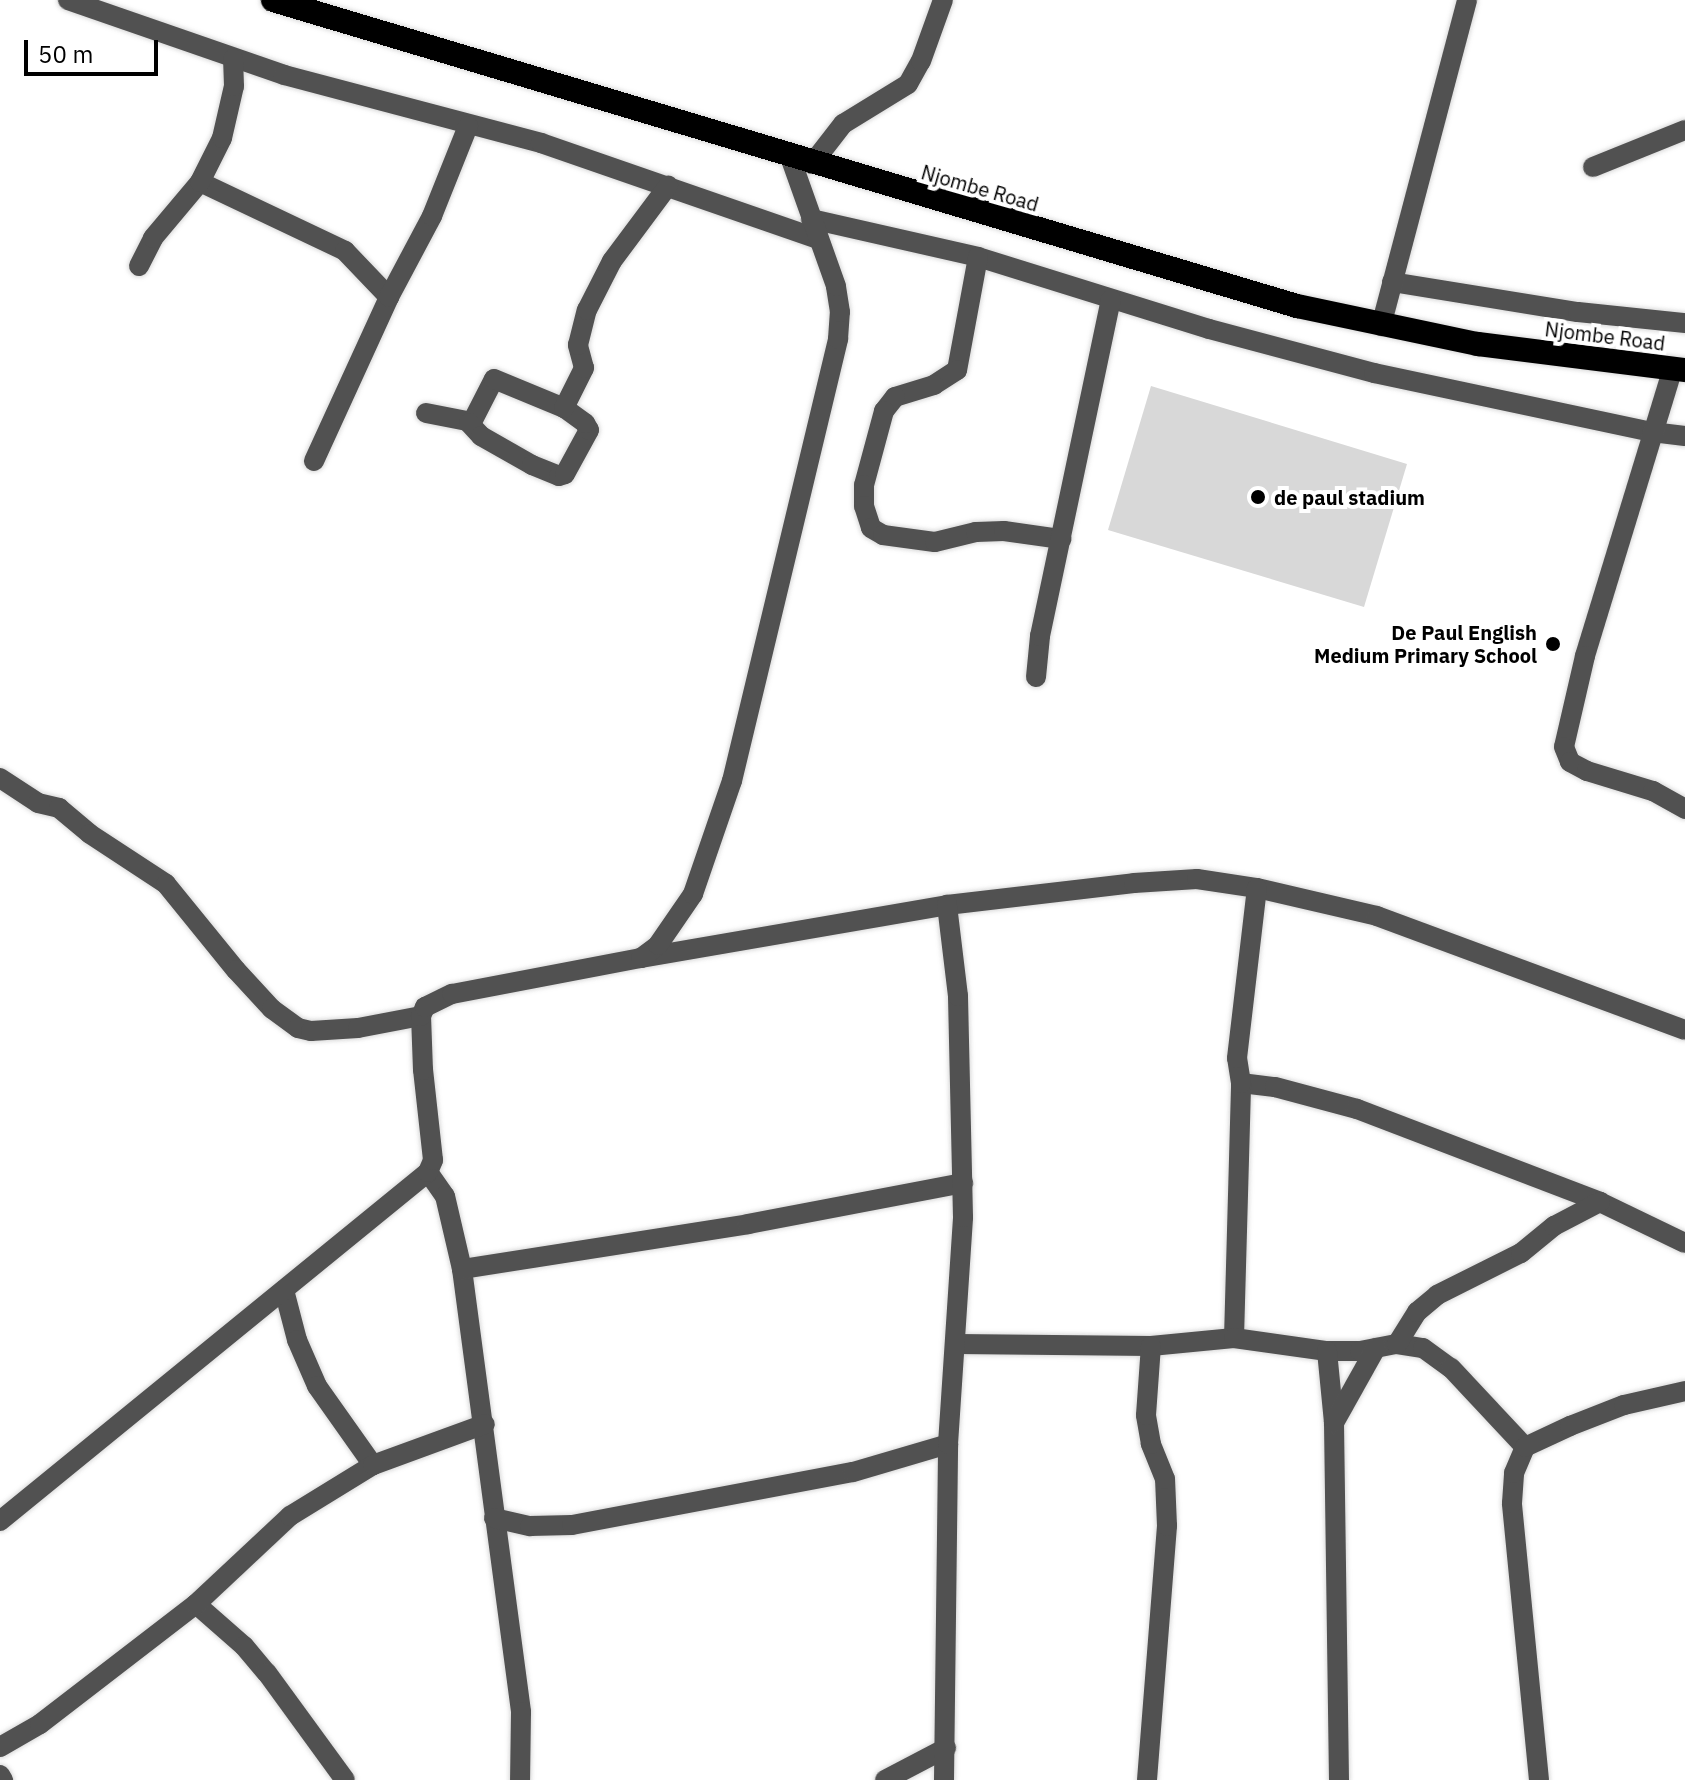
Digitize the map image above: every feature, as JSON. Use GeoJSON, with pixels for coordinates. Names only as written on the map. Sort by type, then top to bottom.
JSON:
{"type":"FeatureCollection","features":[{"type":"Feature","properties":{"kind":"highway","name":"Njombe Road"},"geometry":{"type":"LineString","coordinates":[[273,0],[1297,306],[1478,344],[1679,369]]}},
{"type":"Feature","properties":{"kind":"street"},"geometry":{"type":"LineString","coordinates":[[641,958],[658,945],[693,894],[732,781],[838,339],[840,312],[836,286],[811,219],[801,160],[843,124],[908,84],[921,61],[943,0]]}},
{"type":"Feature","properties":{"kind":"street"},"geometry":{"type":"LineString","coordinates":[[1381,326],[1467,0]]}},
{"type":"Feature","properties":{"kind":"street"},"geometry":{"type":"LineString","coordinates":[[74,1],[233,59],[468,126],[541,143],[819,239]]}},
{"type":"Feature","properties":{"kind":"street"},"geometry":{"type":"LineString","coordinates":[[139,266],[153,238],[200,182],[231,110],[233,59]]}},
{"type":"Feature","properties":{"kind":"street"},"geometry":{"type":"LineString","coordinates":[[314,461],[389,297],[432,216],[468,126]]}},
{"type":"Feature","properties":{"kind":"street"},"geometry":{"type":"LineString","coordinates":[[1593,167],[1685,130]]}},
{"type":"Feature","properties":{"kind":"street"},"geometry":{"type":"LineString","coordinates":[[200,182],[345,251],[389,297]]}},
{"type":"Feature","properties":{"kind":"street"},"geometry":{"type":"LineString","coordinates":[[564,408],[584,368],[578,340],[597,286],[668,186]]}},
{"type":"Feature","properties":{"kind":"street"},"geometry":{"type":"LineString","coordinates":[[811,219],[978,257],[1111,299],[1374,373],[1652,432],[1685,436]]}},
{"type":"Feature","properties":{"kind":"street"},"geometry":{"type":"LineString","coordinates":[[978,257],[957,370],[949,379],[895,397],[884,411],[864,485],[864,506],[871,528],[883,535],[935,542],[976,532],[1004,531],[1061,539]]}},
{"type":"Feature","properties":{"kind":"street"},"geometry":{"type":"LineString","coordinates":[[1392,282],[1578,312],[1685,323]]}},
{"type":"Feature","properties":{"kind":"street"},"geometry":{"type":"LineString","coordinates":[[1036,677],[1040,636],[1111,299]]}},
{"type":"Feature","properties":{"kind":"street"},"geometry":{"type":"LineString","coordinates":[[1679,369],[1652,432],[1585,656],[1564,747],[1570,762],[1587,771],[1653,791],[1685,809]]}},
{"type":"Feature","properties":{"kind":"street"},"geometry":{"type":"LineString","coordinates":[[426,413],[469,423],[481,436],[559,476],[575,461],[589,430],[585,423],[564,408],[494,379],[474,420],[469,423]]}},
{"type":"Feature","properties":{"kind":"street"},"geometry":{"type":"LineString","coordinates":[[0,778],[38,803],[59,808],[90,834],[166,884],[236,970],[272,1009],[298,1028],[311,1031],[358,1028],[421,1016]]}},
{"type":"Feature","properties":{"kind":"street"},"geometry":{"type":"LineString","coordinates":[[0,1521],[119,1420],[428,1172],[433,1152],[423,1070],[421,1016],[425,1007],[452,994],[947,905],[1134,883],[1197,879],[1257,888],[1377,916],[1685,1030]]}},
{"type":"Feature","properties":{"kind":"street"},"geometry":{"type":"LineString","coordinates":[[1234,1338],[1241,1083],[1237,1058],[1257,888]]}},
{"type":"Feature","properties":{"kind":"street"},"geometry":{"type":"LineString","coordinates":[[944,1780],[948,1444],[957,1344],[963,1183],[958,996],[947,905]]}},
{"type":"Feature","properties":{"kind":"street"},"geometry":{"type":"LineString","coordinates":[[1241,1083],[1275,1087],[1357,1109],[1600,1202],[1685,1243]]}},
{"type":"Feature","properties":{"kind":"street"},"geometry":{"type":"LineString","coordinates":[[428,1172],[445,1196],[462,1269],[521,1712],[520,1780]]}},
{"type":"Feature","properties":{"kind":"street"},"geometry":{"type":"LineString","coordinates":[[462,1269],[748,1224],[963,1183]]}},
{"type":"Feature","properties":{"kind":"street"},"geometry":{"type":"LineString","coordinates":[[1397,1344],[1417,1312],[1437,1295],[1521,1253],[1554,1226],[1600,1202]]}},
{"type":"Feature","properties":{"kind":"street"},"geometry":{"type":"LineString","coordinates":[[284,1290],[297,1340],[317,1386],[373,1465]]}},
{"type":"Feature","properties":{"kind":"street"},"geometry":{"type":"LineString","coordinates":[[957,1344],[1151,1346],[1234,1338],[1327,1351],[1397,1344],[1423,1348],[1451,1368],[1525,1447]]}},
{"type":"Feature","properties":{"kind":"street"},"geometry":{"type":"LineString","coordinates":[[1147,1780],[1167,1510],[1165,1479],[1151,1444],[1146,1415],[1151,1346]]}},
{"type":"Feature","properties":{"kind":"street"},"geometry":{"type":"LineString","coordinates":[[1334,1423],[1376,1348]]}},
{"type":"Feature","properties":{"kind":"street"},"geometry":{"type":"LineString","coordinates":[[1327,1351],[1334,1423],[1339,1780]]}},
{"type":"Feature","properties":{"kind":"street"},"geometry":{"type":"LineString","coordinates":[[1539,1780],[1512,1503],[1514,1473],[1525,1447],[1624,1405],[1685,1391]]}},
{"type":"Feature","properties":{"kind":"street"},"geometry":{"type":"LineString","coordinates":[[0,1747],[40,1724],[196,1604],[290,1516],[373,1465],[485,1424]]}},
{"type":"Feature","properties":{"kind":"street"},"geometry":{"type":"LineString","coordinates":[[494,1518],[530,1526],[572,1525],[853,1472],[948,1444]]}},
{"type":"Feature","properties":{"kind":"street"},"geometry":{"type":"LineString","coordinates":[[196,1604],[244,1646],[267,1673],[345,1780]]}},
{"type":"Feature","properties":{"kind":"street"},"geometry":{"type":"LineString","coordinates":[[885,1780],[946,1748]]}},
{"type":"Feature","properties":{"kind":"street"},"geometry":{"type":"LineString","coordinates":[[0,1775],[3,1780]]}},
{"type":"Feature","properties":{"kind":"shaded area","name":"de paul stadium"},"geometry":{"type":"Polygon","coordinates":[[[1151,386],[1407,464],[1364,607],[1108,530],[1151,386]]]}},
{"type":"Feature","properties":{"kind":"place","name":"de paul stadium"},"geometry":{"type":"Point","coordinates":[1258,497]}},
{"type":"Feature","properties":{"kind":"place","name":"De Paul English Medium Primary School"},"geometry":{"type":"Point","coordinates":[1553,644]}}]}
